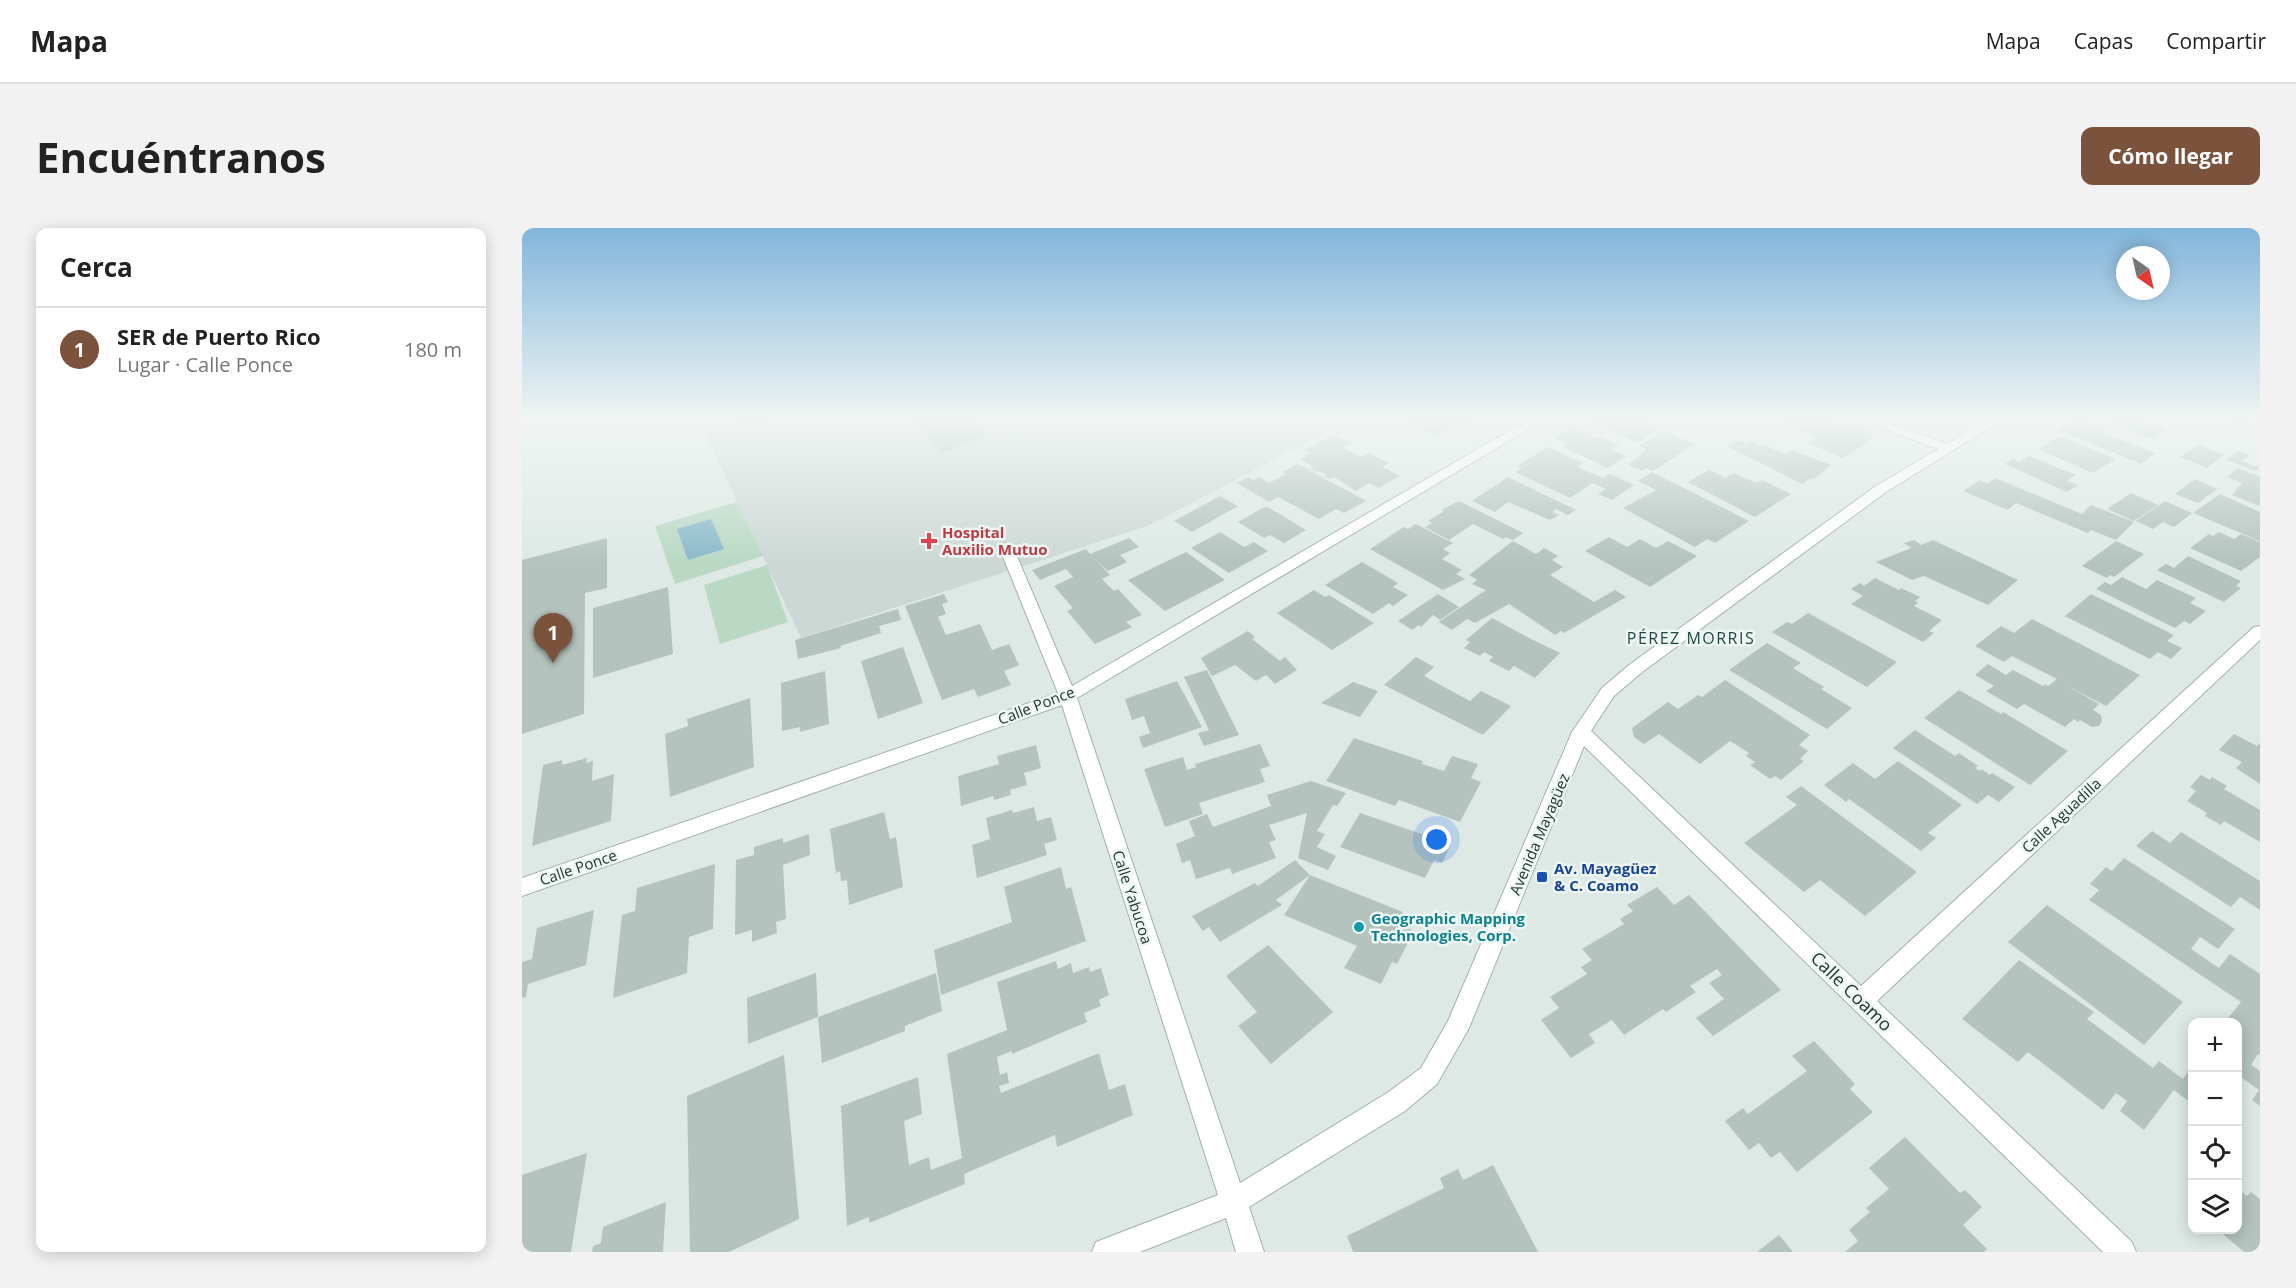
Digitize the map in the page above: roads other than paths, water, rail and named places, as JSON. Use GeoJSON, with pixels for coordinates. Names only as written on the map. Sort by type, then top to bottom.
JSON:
{"type":"FeatureCollection","features":[{"type":"Feature","properties":{"kind":"street","name":"Calle Ponce"},"geometry":{"type":"LineString","coordinates":[[522,887],[1068,696],[1460,466]]}},
{"type":"Feature","properties":{"kind":"street","name":"Avenida Mayagüez"},"geometry":{"type":"LineString","coordinates":[[1106,1252],[1233,1202],[1396,1102],[1429,1076],[1457,1028],[1581,732],[1608,692],[1635,669],[1881,489],[1918,466]]}},
{"type":"Feature","properties":{"kind":"street","name":"Calle Yabucoa"},"geometry":{"type":"LineString","coordinates":[[1006,547],[1068,696],[1250,1252]]}},
{"type":"Feature","properties":{"kind":"street","name":"Calle Aguadilla"},"geometry":{"type":"LineString","coordinates":[[1862,1000],[2260,631]]}},
{"type":"Feature","properties":{"kind":"street","name":"Calle Coamo"},"geometry":{"type":"LineString","coordinates":[[1581,732],[2122,1252]]}},
{"type":"Feature","properties":{"kind":"water"},"geometry":{"type":"Polygon","coordinates":[[[711,519],[724,549],[688,560],[677,529],[711,519]]]}},
{"type":"Feature","properties":{"kind":"place","name":"Hospital Auxilio Mutuo"},"geometry":{"type":"Point","coordinates":[929,541]}},
{"type":"Feature","properties":{"kind":"place","name":"SER de Puerto Rico"},"geometry":{"type":"Point","coordinates":[553,663]}},
{"type":"Feature","properties":{"kind":"place","name":"Av. Mayagüez & C. Coamo"},"geometry":{"type":"Point","coordinates":[1542,877]}},
{"type":"Feature","properties":{"kind":"place","name":"Geographic Mapping Technologies, Corp."},"geometry":{"type":"Point","coordinates":[1359,927]}},
{"type":"Feature","properties":{"kind":"district","name":"PÉREZ MORRIS"},"geometry":{"type":"Point","coordinates":[1691,638]}}]}
